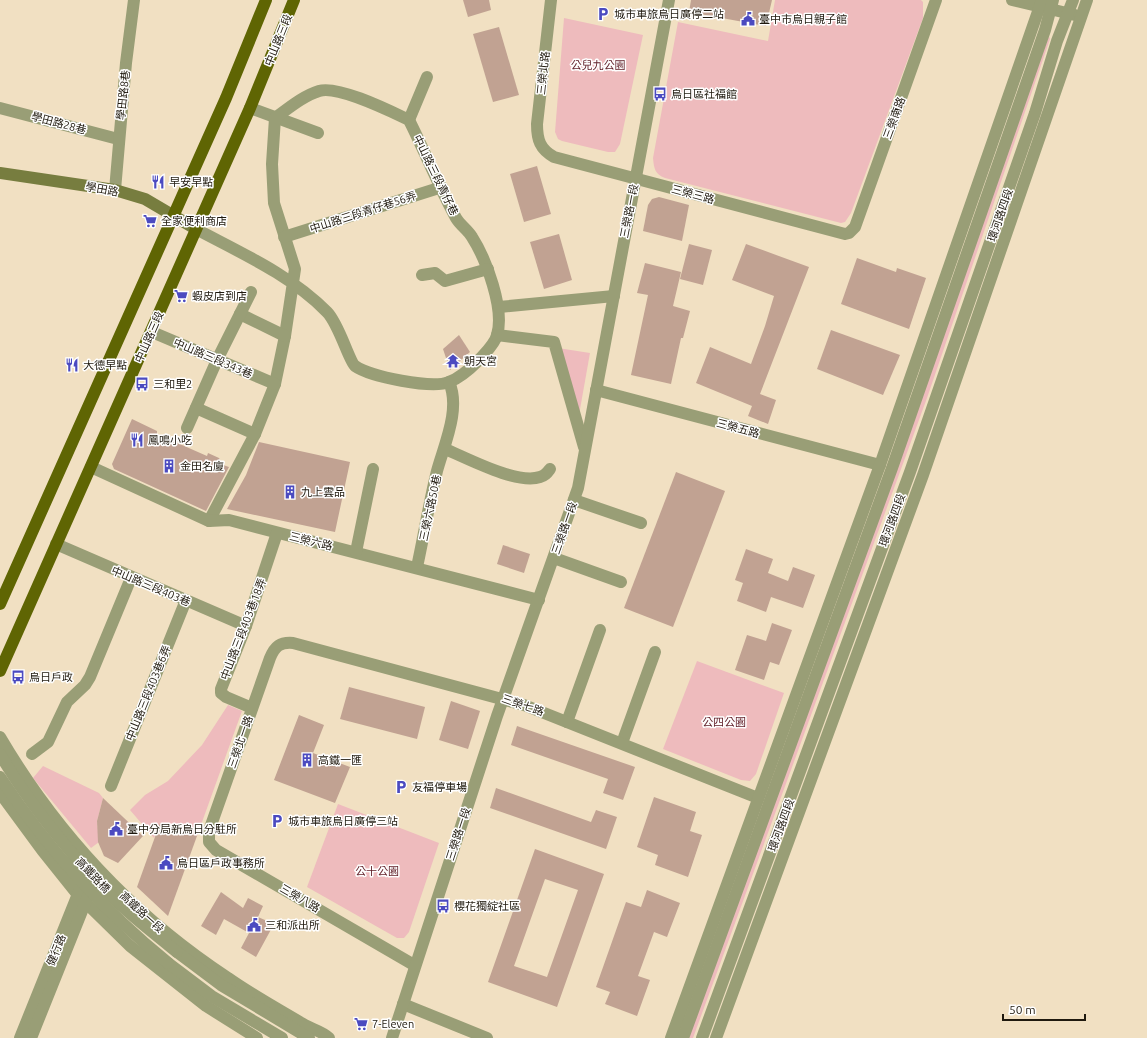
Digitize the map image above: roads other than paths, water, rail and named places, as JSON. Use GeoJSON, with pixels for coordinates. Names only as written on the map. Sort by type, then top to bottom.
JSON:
{"type":"FeatureCollection","features":[{"type":"Feature","properties":{"kind":"main road"},"geometry":{"type":"LineString","coordinates":[[0,604],[232,84],[266,0]]}},
{"type":"Feature","properties":{"kind":"main road","name":"中山路三段"},"geometry":{"type":"LineString","coordinates":[[0,672],[250,108],[294,0]]}},
{"type":"Feature","properties":{"kind":"main road","name":"學田路"},"geometry":{"type":"LineString","coordinates":[[0,174],[115,190],[145,198],[196,228]]}},
{"type":"Feature","properties":{"kind":"street","name":"學田路8巷"},"geometry":{"type":"LineString","coordinates":[[115,190],[118,139],[134,0]]}},
{"type":"Feature","properties":{"kind":"street","name":"三榮北路"},"geometry":{"type":"LineString","coordinates":[[540,146],[537,136],[537,124],[551,0]]}},
{"type":"Feature","properties":{"kind":"street","name":"三榮路一段"},"geometry":{"type":"LineString","coordinates":[[392,1038],[414,965],[504,698],[574,500],[585,450],[669,0]]}},
{"type":"Feature","properties":{"kind":"street","name":"三榮南路"},"geometry":{"type":"LineString","coordinates":[[849,233],[855,227],[936,0]]}},
{"type":"Feature","properties":{"kind":"street"},"geometry":{"type":"LineString","coordinates":[[1012,0],[1046,4],[1068,13],[1081,16]]}},
{"type":"Feature","properties":{"kind":"street","name":"環河路四段"},"geometry":{"type":"LineString","coordinates":[[702,1038],[910,472],[1035,113],[1057,41],[1073,0]]}},
{"type":"Feature","properties":{"kind":"street","name":"環河路四段"},"geometry":{"type":"LineString","coordinates":[[716,1038],[923,475],[1087,0]]}},
{"type":"Feature","properties":{"kind":"street"},"geometry":{"type":"LineString","coordinates":[[671,1038],[1046,4]]}},
{"type":"Feature","properties":{"kind":"street","name":"環河路四段"},"geometry":{"type":"LineString","coordinates":[[682,1038],[892,468],[1046,4]]}},
{"type":"Feature","properties":{"kind":"street"},"geometry":{"type":"LineString","coordinates":[[275,118],[299,101],[320,90],[337,90],[409,120],[427,77]]}},
{"type":"Feature","properties":{"kind":"street","name":"學田路28巷"},"geometry":{"type":"LineString","coordinates":[[0,108],[118,139]]}},
{"type":"Feature","properties":{"kind":"street"},"geometry":{"type":"LineString","coordinates":[[250,108],[318,133]]}},
{"type":"Feature","properties":{"kind":"street"},"geometry":{"type":"LineString","coordinates":[[209,521],[255,434],[275,384],[285,336],[295,269],[274,203],[272,164],[275,118]]}},
{"type":"Feature","properties":{"kind":"street","name":"中山路三段青仔巷"},"geometry":{"type":"LineString","coordinates":[[409,120],[457,219],[472,236],[488,269],[499,307],[497,335]]}},
{"type":"Feature","properties":{"kind":"street","name":"三榮三路"},"geometry":{"type":"LineString","coordinates":[[540,146],[554,157],[840,233],[849,233]]}},
{"type":"Feature","properties":{"kind":"street","name":"中山路三段青仔巷56弄"},"geometry":{"type":"LineString","coordinates":[[284,237],[442,187]]}},
{"type":"Feature","properties":{"kind":"street"},"geometry":{"type":"LineString","coordinates":[[196,228],[292,282],[328,313],[337,324],[353,364],[356,367],[392,379],[423,384],[449,382],[474,365],[488,349],[497,335],[554,342],[585,450]]}},
{"type":"Feature","properties":{"kind":"street"},"geometry":{"type":"LineString","coordinates":[[422,275],[435,273],[445,281],[488,269]]}},
{"type":"Feature","properties":{"kind":"street"},"geometry":{"type":"LineString","coordinates":[[187,428],[217,360],[251,292]]}},
{"type":"Feature","properties":{"kind":"street"},"geometry":{"type":"LineString","coordinates":[[499,307],[614,296]]}},
{"type":"Feature","properties":{"kind":"street"},"geometry":{"type":"LineString","coordinates":[[240,314],[285,336]]}},
{"type":"Feature","properties":{"kind":"street","name":"中山路三段343巷"},"geometry":{"type":"LineString","coordinates":[[152,332],[275,384]]}},
{"type":"Feature","properties":{"kind":"street","name":"三榮六路50巷"},"geometry":{"type":"LineString","coordinates":[[417,567],[437,471],[448,437],[454,398],[449,382]]}},
{"type":"Feature","properties":{"kind":"street","name":"三榮五路"},"geometry":{"type":"LineString","coordinates":[[596,390],[880,465]]}},
{"type":"Feature","properties":{"kind":"street"},"geometry":{"type":"LineString","coordinates":[[196,408],[255,434]]}},
{"type":"Feature","properties":{"kind":"street"},"geometry":{"type":"LineString","coordinates":[[445,449],[507,474],[524,478],[539,478],[545,475],[550,469]]}},
{"type":"Feature","properties":{"kind":"street","name":"三榮六路"},"geometry":{"type":"LineString","coordinates":[[91,467],[209,521],[229,520],[417,567],[539,600]]}},
{"type":"Feature","properties":{"kind":"street"},"geometry":{"type":"LineString","coordinates":[[356,552],[373,469]]}},
{"type":"Feature","properties":{"kind":"street"},"geometry":{"type":"LineString","coordinates":[[574,500],[641,523]]}},
{"type":"Feature","properties":{"kind":"street","name":"中山路三段403巷18弄"},"geometry":{"type":"LineString","coordinates":[[252,708],[226,697],[221,693],[221,690],[246,626],[277,533]]}},
{"type":"Feature","properties":{"kind":"street","name":"中山路三段403巷"},"geometry":{"type":"LineString","coordinates":[[56,544],[131,578],[246,626]]}},
{"type":"Feature","properties":{"kind":"street"},"geometry":{"type":"LineString","coordinates":[[554,558],[621,582]]}},
{"type":"Feature","properties":{"kind":"street"},"geometry":{"type":"LineString","coordinates":[[32,754],[48,742],[64,707],[85,686],[131,578]]}},
{"type":"Feature","properties":{"kind":"street","name":"中山路三段403巷6弄"},"geometry":{"type":"LineString","coordinates":[[111,786],[186,600]]}},
{"type":"Feature","properties":{"kind":"street"},"geometry":{"type":"LineString","coordinates":[[567,722],[600,630]]}},
{"type":"Feature","properties":{"kind":"street","name":"三榮七路"},"geometry":{"type":"LineString","coordinates":[[279,644],[293,643],[504,698],[758,798]]}},
{"type":"Feature","properties":{"kind":"street","name":"三榮北一路"},"geometry":{"type":"LineString","coordinates":[[209,842],[209,831],[252,708],[273,650],[279,644]]}},
{"type":"Feature","properties":{"kind":"street"},"geometry":{"type":"LineString","coordinates":[[622,744],[655,652]]}},
{"type":"Feature","properties":{"kind":"street","name":"高鐵路一段"},"geometry":{"type":"LineString","coordinates":[[0,736],[37,796],[95,867],[151,921],[221,973],[266,1003],[329,1038]]}},
{"type":"Feature","properties":{"kind":"street","name":"高鐵路橋"},"geometry":{"type":"LineString","coordinates":[[0,754],[30,800],[91,875],[146,927],[221,985],[309,1038]]}},
{"type":"Feature","properties":{"kind":"street","name":"高鐵路橋"},"geometry":{"type":"LineString","coordinates":[[0,777],[47,843],[85,888],[137,938],[213,997],[282,1038]]}},
{"type":"Feature","properties":{"kind":"street"},"geometry":{"type":"LineString","coordinates":[[0,793],[42,850],[82,899],[130,946],[206,1006],[257,1038]]}},
{"type":"Feature","properties":{"kind":"street","name":"三榮八路"},"geometry":{"type":"LineString","coordinates":[[209,842],[216,850],[414,965]]}},
{"type":"Feature","properties":{"kind":"street","name":"健行路"},"geometry":{"type":"LineString","coordinates":[[20,1038],[95,867]]}},
{"type":"Feature","properties":{"kind":"street","name":"健行路"},"geometry":{"type":"LineString","coordinates":[[31,1038],[82,899]]}},
{"type":"Feature","properties":{"kind":"street"},"geometry":{"type":"LineString","coordinates":[[402,1004],[487,1038]]}},
{"type":"Feature","properties":{"kind":"place","name":"城市車旅烏日廣停二站"},"geometry":{"type":"Point","coordinates":[603,14]}},
{"type":"Feature","properties":{"kind":"place","name":"臺中市烏日親子館"},"geometry":{"type":"Point","coordinates":[748,19]}},
{"type":"Feature","properties":{"kind":"place","name":"烏日區社福館"},"geometry":{"type":"Point","coordinates":[660,94]}},
{"type":"Feature","properties":{"kind":"place","name":"早安早點"},"geometry":{"type":"Point","coordinates":[158,182]}},
{"type":"Feature","properties":{"kind":"place","name":"全家便利商店"},"geometry":{"type":"Point","coordinates":[150,221]}},
{"type":"Feature","properties":{"kind":"place","name":"蝦皮店到店"},"geometry":{"type":"Point","coordinates":[181,296]}},
{"type":"Feature","properties":{"kind":"place","name":"朝天宮"},"geometry":{"type":"Point","coordinates":[453,361]}},
{"type":"Feature","properties":{"kind":"place","name":"大德早點"},"geometry":{"type":"Point","coordinates":[72,365]}},
{"type":"Feature","properties":{"kind":"place","name":"三和里2"},"geometry":{"type":"Point","coordinates":[142,384]}},
{"type":"Feature","properties":{"kind":"place","name":"鳳鳴小吃"},"geometry":{"type":"Point","coordinates":[137,440]}},
{"type":"Feature","properties":{"kind":"place","name":"金田名廈"},"geometry":{"type":"Point","coordinates":[169,466]}},
{"type":"Feature","properties":{"kind":"place","name":"九上雲品"},"geometry":{"type":"Point","coordinates":[290,492]}},
{"type":"Feature","properties":{"kind":"place","name":"烏日戶政"},"geometry":{"type":"Point","coordinates":[18,677]}},
{"type":"Feature","properties":{"kind":"place","name":"高鐵一匯"},"geometry":{"type":"Point","coordinates":[307,760]}},
{"type":"Feature","properties":{"kind":"place","name":"友福停車場"},"geometry":{"type":"Point","coordinates":[401,787]}},
{"type":"Feature","properties":{"kind":"place","name":"城市車旅烏日廣停三站"},"geometry":{"type":"Point","coordinates":[277,821]}},
{"type":"Feature","properties":{"kind":"place","name":"臺中分局新烏日分駐所"},"geometry":{"type":"Point","coordinates":[116,829]}},
{"type":"Feature","properties":{"kind":"place","name":"烏日區戶政事務所"},"geometry":{"type":"Point","coordinates":[166,863]}},
{"type":"Feature","properties":{"kind":"place","name":"櫻花獨綻社區"},"geometry":{"type":"Point","coordinates":[443,906]}},
{"type":"Feature","properties":{"kind":"place","name":"三和派出所"},"geometry":{"type":"Point","coordinates":[254,925]}},
{"type":"Feature","properties":{"kind":"place","name":"7-Eleven"},"geometry":{"type":"Point","coordinates":[361,1024]}},
{"type":"Feature","properties":{"kind":"park label","name":"公兒九公園"},"geometry":{"type":"Point","coordinates":[598,65]}},
{"type":"Feature","properties":{"kind":"park label","name":"公四公園"},"geometry":{"type":"Point","coordinates":[724,722]}},
{"type":"Feature","properties":{"kind":"park label","name":"公十公園"},"geometry":{"type":"Point","coordinates":[377,871]}}]}
